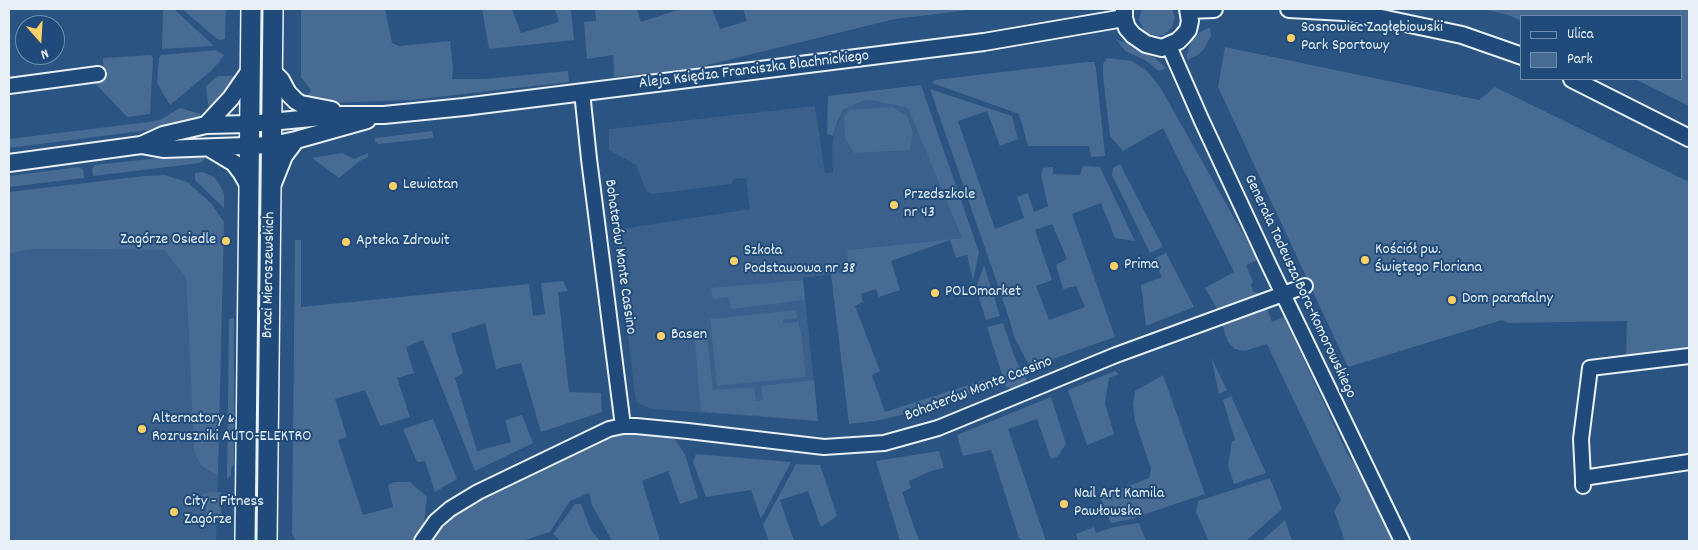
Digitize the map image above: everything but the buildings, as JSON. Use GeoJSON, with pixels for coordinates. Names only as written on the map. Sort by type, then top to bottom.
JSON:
{"type":"FeatureCollection","features":[{"type":"Feature","properties":{"kind":"main road","name":"Braci Mieroszewskich"},"geometry":{"type":"LineString","coordinates":[[245,541],[251,9]]}},
{"type":"Feature","properties":{"kind":"main road","name":"Braci Mieroszewskich"},"geometry":{"type":"LineString","coordinates":[[267,541],[274,9]]}},
{"type":"Feature","properties":{"kind":"street"},"geometry":{"type":"LineString","coordinates":[[1124,14],[1127,28],[1139,41],[1162,48],[1178,41],[1188,30],[1190,21],[1188,10],[1214,9]]}},
{"type":"Feature","properties":{"kind":"street"},"geometry":{"type":"LineString","coordinates":[[1289,9],[1344,12],[1386,19],[1462,35],[1520,55]]}},
{"type":"Feature","properties":{"kind":"street","name":"Aleja Księdza Franciszka Blachnickiego"},"geometry":{"type":"LineString","coordinates":[[9,163],[141,145],[163,135],[206,124],[250,124],[343,114],[384,115],[582,92],[984,42],[1124,14]]}},
{"type":"Feature","properties":{"kind":"street","name":"Generała Tadeusza Bora-Komorowskiego"},"geometry":{"type":"LineString","coordinates":[[1169,46],[1282,293],[1402,541]]}},
{"type":"Feature","properties":{"kind":"street"},"geometry":{"type":"LineString","coordinates":[[206,124],[231,98],[249,72]]}},
{"type":"Feature","properties":{"kind":"street"},"geometry":{"type":"LineString","coordinates":[[273,72],[281,80],[288,93],[301,104],[325,108],[343,114]]}},
{"type":"Feature","properties":{"kind":"street"},"geometry":{"type":"LineString","coordinates":[[9,86],[98,74]]}},
{"type":"Feature","properties":{"kind":"street"},"geometry":{"type":"LineString","coordinates":[[1574,80],[1689,138]]}},
{"type":"Feature","properties":{"kind":"street","name":"Bohaterów Monte Cassino"},"geometry":{"type":"LineString","coordinates":[[582,92],[588,159],[623,426]]}},
{"type":"Feature","properties":{"kind":"street","name":"Aleja Księdza Franciszka Blachnickiego"},"geometry":{"type":"LineString","coordinates":[[141,145],[163,150],[272,145],[384,115]]}},
{"type":"Feature","properties":{"kind":"street"},"geometry":{"type":"LineString","coordinates":[[272,186],[284,156],[296,140]]}},
{"type":"Feature","properties":{"kind":"street"},"geometry":{"type":"LineString","coordinates":[[209,148],[234,163],[249,186]]}},
{"type":"Feature","properties":{"kind":"street","name":"Bohaterów Monte Cassino"},"geometry":{"type":"LineString","coordinates":[[422,541],[436,521],[450,508],[478,492],[609,429],[623,426],[688,431],[824,447],[884,443],[938,428],[1099,362],[1304,286]]}},
{"type":"Feature","properties":{"kind":"street"},"geometry":{"type":"LineString","coordinates":[[1689,356],[1590,368],[1581,439],[1583,483],[1689,462]]}},
{"type":"Feature","properties":{"kind":"street"},"geometry":{"type":"LineString","coordinates":[[268,518],[271,530],[279,541]]}},
{"type":"Feature","properties":{"kind":"shaded area","name":"Szkoła Podstawowa nr 38"},"geometry":{"type":"Polygon","coordinates":[[[870,100],[908,108],[963,238],[847,250],[850,272],[803,278],[818,421],[651,409],[636,402],[615,230],[750,209],[746,178],[734,179],[731,184],[653,194],[647,192],[636,165],[609,150],[609,129],[815,106],[825,173],[833,172],[832,148],[834,133],[843,110],[870,100]]]}},
{"type":"Feature","properties":{"kind":"shaded area"},"geometry":{"type":"Polygon","coordinates":[[[33,249],[164,250],[186,278],[194,452],[201,466],[218,476],[216,541],[9,541],[9,254],[33,249]]]}},
{"type":"Feature","properties":{"kind":"green space"},"geometry":{"type":"Polygon","coordinates":[[[163,9],[174,9],[214,46],[162,49],[163,9]]]}},
{"type":"Feature","properties":{"kind":"green space"},"geometry":{"type":"Polygon","coordinates":[[[182,9],[226,9],[225,39],[217,39],[182,9]]]}},
{"type":"Feature","properties":{"kind":"green space"},"geometry":{"type":"Polygon","coordinates":[[[301,9],[385,9],[392,43],[399,46],[450,41],[453,68],[452,79],[485,79],[568,71],[569,82],[411,100],[331,103],[305,99],[311,90],[301,77],[301,9]]]}},
{"type":"Feature","properties":{"kind":"green space"},"geometry":{"type":"Polygon","coordinates":[[[482,9],[512,9],[521,33],[559,22],[555,9],[571,9],[574,40],[489,49],[482,9]]]}},
{"type":"Feature","properties":{"kind":"green space"},"geometry":{"type":"Polygon","coordinates":[[[595,9],[637,9],[641,22],[680,9],[712,9],[720,29],[747,21],[743,9],[977,9],[895,19],[691,69],[614,77],[613,55],[587,59],[584,22],[596,21],[595,9]]]}},
{"type":"Feature","properties":{"kind":"green space"},"geometry":{"type":"Polygon","coordinates":[[[1142,9],[1172,9],[1175,17],[1172,27],[1164,35],[1148,34],[1139,20],[1142,9]]]}},
{"type":"Feature","properties":{"kind":"green space"},"geometry":{"type":"Polygon","coordinates":[[[1484,9],[1689,9],[1689,106],[1637,80],[1683,80],[1683,15],[1520,15],[1520,20],[1484,9]]]}},
{"type":"Feature","properties":{"kind":"green space"},"geometry":{"type":"Polygon","coordinates":[[[1210,27],[1211,36],[1204,49],[1198,55],[1187,60],[1191,43],[1199,33],[1210,27]]]}},
{"type":"Feature","properties":{"kind":"green space"},"geometry":{"type":"Polygon","coordinates":[[[1116,39],[1155,58],[1166,68],[1159,71],[1145,60],[1125,51],[1116,39]]]}},
{"type":"Feature","properties":{"kind":"green space"},"geometry":{"type":"Polygon","coordinates":[[[1225,47],[1479,100],[1495,87],[1689,182],[1689,350],[1626,357],[1627,321],[1508,323],[1502,320],[1348,367],[1218,87],[1225,47]]]}},
{"type":"Feature","properties":{"kind":"green space"},"geometry":{"type":"Polygon","coordinates":[[[216,50],[224,55],[219,62],[170,105],[157,83],[159,58],[161,55],[216,50]]]}},
{"type":"Feature","properties":{"kind":"green space"},"geometry":{"type":"Polygon","coordinates":[[[151,55],[153,58],[150,114],[127,117],[93,81],[104,79],[103,58],[151,55]]]}},
{"type":"Feature","properties":{"kind":"green space"},"geometry":{"type":"Polygon","coordinates":[[[1107,58],[1132,61],[1147,71],[1160,87],[1258,260],[1246,265],[1253,282],[1251,285],[1253,291],[1259,294],[1254,299],[1219,312],[1205,288],[1234,272],[1163,128],[1123,151],[1110,136],[1103,76],[1103,64],[1107,58]]]}},
{"type":"Feature","properties":{"kind":"green space"},"geometry":{"type":"Polygon","coordinates":[[[1094,62],[1096,68],[1105,156],[1091,157],[1089,146],[1028,146],[1019,114],[932,83],[935,80],[1094,62]]]}},
{"type":"Feature","properties":{"kind":"green space"},"geometry":{"type":"Polygon","coordinates":[[[218,76],[235,76],[231,85],[209,112],[206,86],[218,76]]]}},
{"type":"Feature","properties":{"kind":"green space"},"geometry":{"type":"Polygon","coordinates":[[[921,85],[979,252],[973,281],[967,255],[956,258],[950,240],[891,261],[900,290],[879,297],[876,289],[861,294],[863,302],[855,306],[880,371],[872,375],[885,412],[990,378],[994,385],[924,410],[875,421],[849,424],[831,274],[849,272],[847,250],[962,238],[908,108],[870,100],[863,101],[843,110],[833,136],[827,134],[828,96],[921,85]]]}},
{"type":"Feature","properties":{"kind":"green space"},"geometry":{"type":"Polygon","coordinates":[[[930,89],[1012,116],[1018,139],[1000,146],[987,111],[958,121],[995,229],[1024,218],[1017,197],[1028,193],[1034,212],[1048,206],[1041,175],[1043,168],[1053,167],[1053,174],[1080,175],[1083,166],[1100,167],[1135,241],[1115,238],[1101,203],[1072,214],[1115,337],[1030,367],[1015,339],[930,89]],[[1052,224],[1035,230],[1052,280],[1036,286],[1049,320],[1085,307],[1076,286],[1063,289],[1056,265],[1067,259],[1052,224]]]}},
{"type":"Feature","properties":{"kind":"green space"},"geometry":{"type":"Polygon","coordinates":[[[892,107],[907,116],[913,133],[910,150],[854,153],[845,138],[844,117],[850,110],[892,107]]]}},
{"type":"Feature","properties":{"kind":"green space"},"geometry":{"type":"Polygon","coordinates":[[[180,108],[200,114],[201,118],[149,130],[9,148],[9,139],[149,122],[160,120],[180,108]]]}},
{"type":"Feature","properties":{"kind":"green space"},"geometry":{"type":"Polygon","coordinates":[[[432,131],[434,138],[378,144],[374,140],[376,138],[432,131]]]}},
{"type":"Feature","properties":{"kind":"green space"},"geometry":{"type":"Polygon","coordinates":[[[342,153],[354,159],[368,153],[368,157],[339,178],[312,158],[342,153]]]}},
{"type":"Feature","properties":{"kind":"green space"},"geometry":{"type":"Polygon","coordinates":[[[204,155],[204,160],[200,163],[93,176],[92,169],[95,165],[204,155]]]}},
{"type":"Feature","properties":{"kind":"green space"},"geometry":{"type":"Polygon","coordinates":[[[1120,164],[1163,247],[1150,253],[1112,175],[1113,168],[1120,164]]]}},
{"type":"Feature","properties":{"kind":"green space"},"geometry":{"type":"Polygon","coordinates":[[[79,167],[83,170],[84,178],[9,187],[9,176],[79,167]]]}},
{"type":"Feature","properties":{"kind":"green space"},"geometry":{"type":"Polygon","coordinates":[[[202,172],[214,177],[220,185],[224,194],[224,208],[195,180],[195,173],[202,172]]]}},
{"type":"Feature","properties":{"kind":"green space"},"geometry":{"type":"Polygon","coordinates":[[[165,175],[187,182],[211,203],[224,222],[218,476],[201,466],[194,452],[186,278],[164,250],[33,249],[9,254],[9,192],[165,175]]]}},
{"type":"Feature","properties":{"kind":"green space"},"geometry":{"type":"Polygon","coordinates":[[[256,193],[259,194],[257,352],[263,387],[260,541],[251,541],[256,193]]]}},
{"type":"Feature","properties":{"kind":"green space"},"geometry":{"type":"Polygon","coordinates":[[[295,240],[301,240],[301,307],[529,284],[533,316],[545,314],[541,283],[563,281],[568,291],[558,292],[569,392],[601,393],[602,412],[541,432],[521,363],[496,369],[485,323],[451,334],[463,373],[455,378],[477,451],[511,442],[505,420],[522,415],[533,443],[475,471],[423,340],[406,347],[414,373],[397,378],[410,417],[380,426],[365,390],[335,399],[347,437],[338,440],[363,515],[393,507],[388,485],[394,482],[410,482],[427,497],[424,523],[412,541],[296,541],[292,534],[295,240]]]}},
{"type":"Feature","properties":{"kind":"green space"},"geometry":{"type":"Polygon","coordinates":[[[1166,253],[1194,307],[1146,326],[1141,285],[1162,277],[1153,259],[1166,253]]]}},
{"type":"Feature","properties":{"kind":"green space"},"geometry":{"type":"Polygon","coordinates":[[[984,265],[1000,316],[986,320],[976,288],[984,265]]]}},
{"type":"Feature","properties":{"kind":"green space"},"geometry":{"type":"Polygon","coordinates":[[[803,280],[805,300],[731,309],[729,297],[713,299],[711,288],[803,280]]]}},
{"type":"Feature","properties":{"kind":"green space"},"geometry":{"type":"Polygon","coordinates":[[[1267,309],[1272,322],[1284,317],[1347,453],[1364,478],[1394,541],[1345,541],[1334,511],[1341,500],[1267,344],[1244,351],[1235,349],[1228,342],[1222,324],[1267,309]]]}},
{"type":"Feature","properties":{"kind":"green space"},"geometry":{"type":"Polygon","coordinates":[[[796,310],[797,318],[783,319],[783,323],[799,322],[806,377],[717,386],[710,319],[796,310]]]}},
{"type":"Feature","properties":{"kind":"green space"},"geometry":{"type":"Polygon","coordinates":[[[234,318],[234,465],[231,468],[231,475],[227,479],[229,319],[234,318]]]}},
{"type":"Feature","properties":{"kind":"green space"},"geometry":{"type":"Polygon","coordinates":[[[1003,323],[1015,358],[1028,383],[1016,389],[1006,387],[987,327],[1003,323]]]}},
{"type":"Feature","properties":{"kind":"green space"},"geometry":{"type":"Polygon","coordinates":[[[706,329],[713,390],[754,387],[756,401],[763,400],[761,386],[814,380],[818,421],[701,411],[694,331],[706,329]]]}},
{"type":"Feature","properties":{"kind":"green space"},"geometry":{"type":"Polygon","coordinates":[[[1211,357],[1227,390],[1219,394],[1211,357]]]}},
{"type":"Feature","properties":{"kind":"green space"},"geometry":{"type":"Polygon","coordinates":[[[1115,371],[1119,374],[1109,378],[1105,403],[1114,434],[1087,445],[1068,390],[1115,371]]]}},
{"type":"Feature","properties":{"kind":"green space"},"geometry":{"type":"Polygon","coordinates":[[[1163,375],[1205,494],[1131,519],[1111,523],[1100,497],[1149,478],[1151,469],[1135,421],[1133,404],[1135,391],[1163,375]]]}},
{"type":"Feature","properties":{"kind":"green space"},"geometry":{"type":"Polygon","coordinates":[[[1231,396],[1266,473],[1234,484],[1228,466],[1232,441],[1235,440],[1223,400],[1231,396]]]}},
{"type":"Feature","properties":{"kind":"green space"},"geometry":{"type":"Polygon","coordinates":[[[1051,397],[1066,444],[1057,457],[1051,459],[1037,419],[1008,429],[1046,541],[1023,541],[1019,538],[991,450],[963,456],[957,435],[1051,397]]]}},
{"type":"Feature","properties":{"kind":"green space"},"geometry":{"type":"Polygon","coordinates":[[[433,419],[457,479],[435,492],[425,461],[417,462],[403,429],[433,419]]]}},
{"type":"Feature","properties":{"kind":"green space"},"geometry":{"type":"Polygon","coordinates":[[[617,434],[672,435],[685,454],[698,498],[680,504],[668,471],[642,481],[660,541],[612,541],[592,505],[589,493],[570,501],[550,532],[522,541],[430,541],[442,523],[466,506],[563,457],[617,434]]]}},
{"type":"Feature","properties":{"kind":"green space"},"geometry":{"type":"Polygon","coordinates":[[[939,451],[944,468],[931,471],[909,481],[911,488],[902,492],[919,541],[900,541],[876,461],[939,451]]]}},
{"type":"Feature","properties":{"kind":"green space"},"geometry":{"type":"Polygon","coordinates":[[[696,454],[791,462],[761,519],[751,490],[706,497],[693,462],[696,454]]]}},
{"type":"Feature","properties":{"kind":"green space"},"geometry":{"type":"Polygon","coordinates":[[[796,464],[820,465],[837,516],[821,527],[808,491],[780,500],[794,541],[769,541],[763,525],[796,464]]]}},
{"type":"Feature","properties":{"kind":"green space"},"geometry":{"type":"Polygon","coordinates":[[[1270,478],[1282,509],[1246,541],[1209,541],[1196,512],[1198,501],[1270,478]]]}},
{"type":"Feature","properties":{"kind":"green space"},"geometry":{"type":"Polygon","coordinates":[[[221,492],[221,519],[205,526],[206,507],[198,505],[197,499],[205,493],[221,492]]]}},
{"type":"Feature","properties":{"kind":"green space"},"geometry":{"type":"Polygon","coordinates":[[[575,504],[581,504],[591,530],[600,541],[561,541],[553,534],[575,504]]]}},
{"type":"Feature","properties":{"kind":"green space"},"geometry":{"type":"Polygon","coordinates":[[[1285,520],[1292,541],[1262,541],[1265,538],[1285,520]]]}},
{"type":"Feature","properties":{"kind":"green space"},"geometry":{"type":"Polygon","coordinates":[[[1139,523],[1146,541],[1078,541],[1076,534],[1094,527],[1096,533],[1114,527],[1139,523]]]}},
{"type":"Feature","properties":{"kind":"place","name":"Sosnowiec Zagłębiowski Park Sportowy"},"geometry":{"type":"Point","coordinates":[1291,38]}},
{"type":"Feature","properties":{"kind":"place","name":"Lewiatan"},"geometry":{"type":"Point","coordinates":[393,186]}},
{"type":"Feature","properties":{"kind":"place","name":"Przedszkole nr 43"},"geometry":{"type":"Point","coordinates":[894,205]}},
{"type":"Feature","properties":{"kind":"place","name":"Zagórze Osiedle"},"geometry":{"type":"Point","coordinates":[226,241]}},
{"type":"Feature","properties":{"kind":"place","name":"Apteka Zdrowit"},"geometry":{"type":"Point","coordinates":[346,242]}},
{"type":"Feature","properties":{"kind":"place","name":"Kościół pw. Świętego Floriana"},"geometry":{"type":"Point","coordinates":[1365,260]}},
{"type":"Feature","properties":{"kind":"place","name":"Szkoła Podstawowa nr 38"},"geometry":{"type":"Point","coordinates":[734,261]}},
{"type":"Feature","properties":{"kind":"place","name":"Prima"},"geometry":{"type":"Point","coordinates":[1114,266]}},
{"type":"Feature","properties":{"kind":"place","name":"POLOmarket"},"geometry":{"type":"Point","coordinates":[935,293]}},
{"type":"Feature","properties":{"kind":"place","name":"Dom parafialny"},"geometry":{"type":"Point","coordinates":[1452,300]}},
{"type":"Feature","properties":{"kind":"place","name":"Basen"},"geometry":{"type":"Point","coordinates":[661,336]}},
{"type":"Feature","properties":{"kind":"place","name":"Alternatory & Rozruszniki AUTO-ELEKTRO"},"geometry":{"type":"Point","coordinates":[142,429]}},
{"type":"Feature","properties":{"kind":"place","name":"Nail Art Kamila Pawłowska"},"geometry":{"type":"Point","coordinates":[1064,504]}},
{"type":"Feature","properties":{"kind":"place","name":"City - Fitness Zagórze"},"geometry":{"type":"Point","coordinates":[174,512]}}]}
